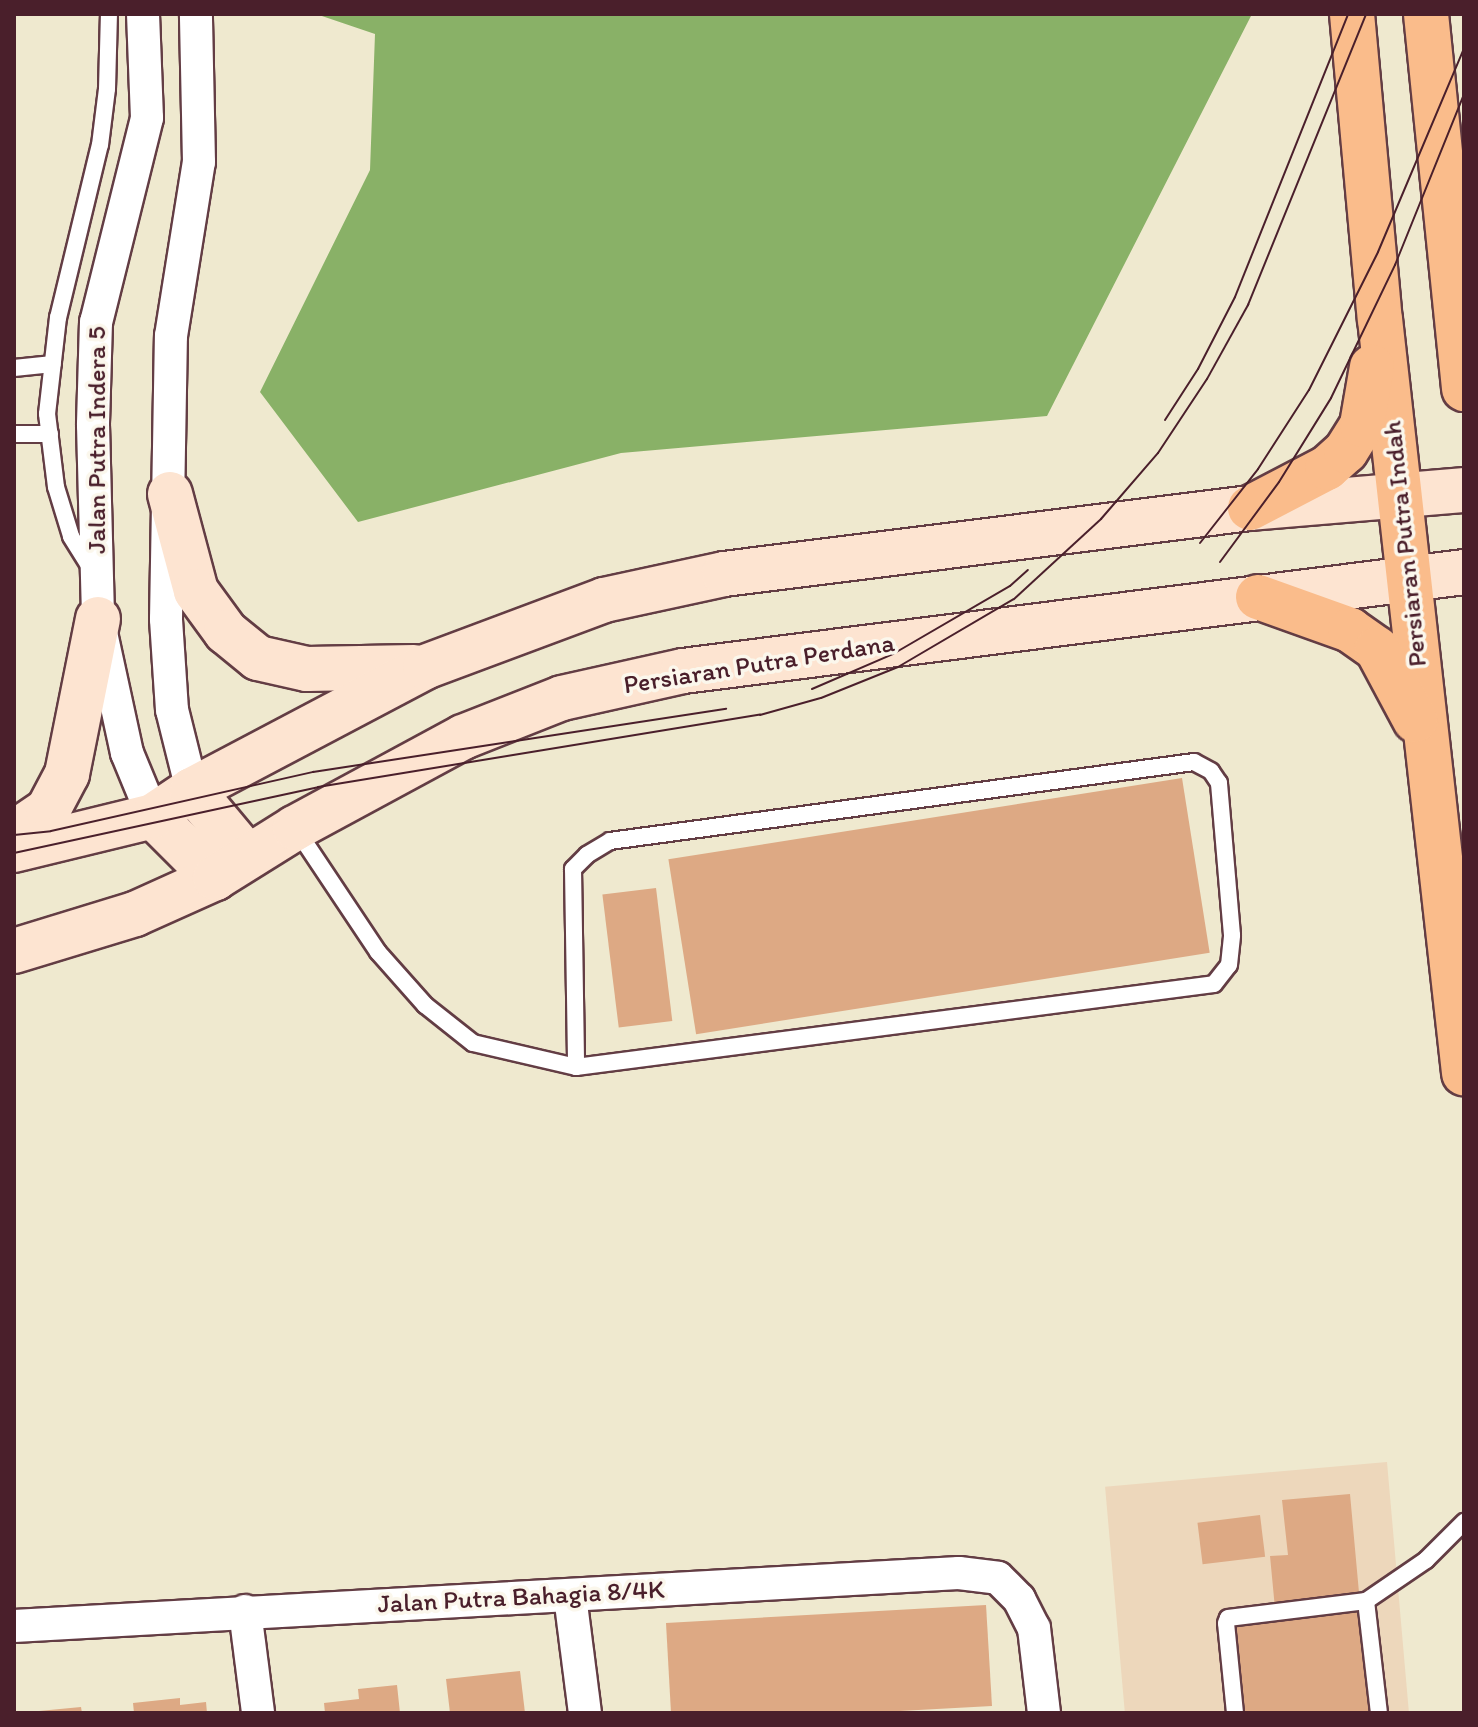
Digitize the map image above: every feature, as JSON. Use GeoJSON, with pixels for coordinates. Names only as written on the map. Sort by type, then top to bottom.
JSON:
{"type":"FeatureCollection","features":[{"type":"Feature","properties":{"kind":"main road","name":"Persiaran Putra Indah"},"geometry":{"type":"LineString","coordinates":[[1352,14],[1380,319],[1464,1073]]}},
{"type":"Feature","properties":{"kind":"main road"},"geometry":{"type":"LineString","coordinates":[[1426,14],[1464,389]]}},
{"type":"Feature","properties":{"kind":"main road"},"geometry":{"type":"LineString","coordinates":[[1250,508],[1327,468],[1346,451],[1362,425],[1380,319]]}},
{"type":"Feature","properties":{"kind":"main road"},"geometry":{"type":"LineString","coordinates":[[14,850],[153,816],[192,790],[425,667],[604,600],[724,574],[1250,508],[1400,498],[1464,490]]}},
{"type":"Feature","properties":{"kind":"main road"},"geometry":{"type":"LineString","coordinates":[[170,494],[196,591],[226,632],[258,658],[307,669],[425,667]]}},
{"type":"Feature","properties":{"kind":"main road","name":"Persiaran Putra Perdana"},"geometry":{"type":"LineString","coordinates":[[14,951],[135,914],[231,868],[295,828],[463,737],[562,698],[683,671],[1464,572]]}},
{"type":"Feature","properties":{"kind":"main road"},"geometry":{"type":"LineString","coordinates":[[1258,597],[1350,630],[1377,649],[1428,747]]}},
{"type":"Feature","properties":{"kind":"main road"},"geometry":{"type":"LineString","coordinates":[[14,833],[48,810],[67,774],[98,599]]}},
{"type":"Feature","properties":{"kind":"main road"},"geometry":{"type":"LineString","coordinates":[[192,790],[231,868]]}},
{"type":"Feature","properties":{"kind":"main road"},"geometry":{"type":"LineString","coordinates":[[153,816],[231,868]]}},
{"type":"Feature","properties":{"kind":"street","name":"Jalan Putra Indera 5"},"geometry":{"type":"LineString","coordinates":[[143,14],[147,118],[96,322],[93,425],[98,599],[127,753],[153,816]]}},
{"type":"Feature","properties":{"kind":"street"},"geometry":{"type":"LineString","coordinates":[[192,790],[172,710],[166,619],[171,336],[199,162],[196,14]]}},
{"type":"Feature","properties":{"kind":"street","name":"Jalan Putra Bahagia 8/4K"},"geometry":{"type":"LineString","coordinates":[[14,1626],[959,1573],[998,1578],[1019,1599],[1034,1628],[1044,1713]]}},
{"type":"Feature","properties":{"kind":"street"},"geometry":{"type":"LineString","coordinates":[[570,1596],[585,1713]]}},
{"type":"Feature","properties":{"kind":"street"},"geometry":{"type":"LineString","coordinates":[[245,1611],[258,1713]]}},
{"type":"Feature","properties":{"kind":"lane"},"geometry":{"type":"LineString","coordinates":[[98,599],[71,536],[56,487],[47,414],[58,318],[100,145],[107,89],[109,14]]}},
{"type":"Feature","properties":{"kind":"lane"},"geometry":{"type":"LineString","coordinates":[[14,368],[53,364]]}},
{"type":"Feature","properties":{"kind":"lane"},"geometry":{"type":"LineString","coordinates":[[14,434],[50,434]]}},
{"type":"Feature","properties":{"kind":"lane"},"geometry":{"type":"LineString","coordinates":[[295,828],[378,952],[425,1005],[473,1043],[576,1067],[1214,984],[1229,965],[1232,935],[1219,783],[1211,771],[1194,762],[610,841],[587,855],[573,869],[576,1067]]}},
{"type":"Feature","properties":{"kind":"lane"},"geometry":{"type":"LineString","coordinates":[[1235,1713],[1228,1618],[1366,1601],[1426,1560],[1464,1522]]}},
{"type":"Feature","properties":{"kind":"lane"},"geometry":{"type":"LineString","coordinates":[[1366,1601],[1379,1713]]}},
{"type":"Feature","properties":{"kind":"shaded area"},"geometry":{"type":"Polygon","coordinates":[[[1387,1462],[1409,1713],[1125,1713],[1105,1487],[1387,1462]]]}},
{"type":"Feature","properties":{"kind":"green space"},"geometry":{"type":"Polygon","coordinates":[[[316,14],[1252,14],[1047,416],[621,453],[358,522],[260,392],[370,170],[375,34],[316,14]]]}},
{"type":"Feature","properties":{"kind":"building"},"geometry":{"type":"Polygon","coordinates":[[[1182,778],[1210,953],[696,1034],[668,859],[1182,778]]]}},
{"type":"Feature","properties":{"kind":"building"},"geometry":{"type":"Polygon","coordinates":[[[656,888],[672,1021],[619,1028],[602,895],[656,888]]]}},
{"type":"Feature","properties":{"kind":"building"},"geometry":{"type":"Polygon","coordinates":[[[1350,1494],[1370,1713],[1238,1713],[1230,1623],[1276,1619],[1270,1556],[1288,1555],[1282,1500],[1350,1494]]]}},
{"type":"Feature","properties":{"kind":"building"},"geometry":{"type":"Polygon","coordinates":[[[1260,1515],[1265,1557],[1203,1564],[1197,1523],[1260,1515]]]}},
{"type":"Feature","properties":{"kind":"building"},"geometry":{"type":"Polygon","coordinates":[[[986,1605],[992,1706],[863,1713],[671,1713],[666,1623],[986,1605]]]}},
{"type":"Feature","properties":{"kind":"building"},"geometry":{"type":"Polygon","coordinates":[[[520,1671],[525,1713],[450,1713],[446,1679],[520,1671]]]}},
{"type":"Feature","properties":{"kind":"building"},"geometry":{"type":"Polygon","coordinates":[[[397,1685],[400,1713],[325,1713],[324,1703],[359,1699],[358,1689],[397,1685]]]}},
{"type":"Feature","properties":{"kind":"building"},"geometry":{"type":"Polygon","coordinates":[[[180,1698],[180,1705],[206,1702],[207,1713],[134,1713],[133,1703],[180,1698]]]}},
{"type":"Feature","properties":{"kind":"building"},"geometry":{"type":"Polygon","coordinates":[[[81,1707],[82,1713],[39,1713],[39,1711],[81,1707]]]}},
{"type":"Feature","properties":{"kind":"tram line"},"geometry":{"type":"LineString","coordinates":[[1165,420],[1198,369],[1235,297],[1348,14]]}},
{"type":"Feature","properties":{"kind":"tram line"},"geometry":{"type":"LineString","coordinates":[[14,853],[318,787],[760,715],[821,698],[898,667],[1014,599],[1101,519],[1158,453],[1207,379],[1248,305],[1366,14]]}},
{"type":"Feature","properties":{"kind":"tram line"},"geometry":{"type":"LineString","coordinates":[[1200,543],[1258,469],[1309,390],[1378,252],[1464,48]]}},
{"type":"Feature","properties":{"kind":"tram line"},"geometry":{"type":"LineString","coordinates":[[1220,562],[1279,482],[1331,398],[1395,265],[1464,94]]}},
{"type":"Feature","properties":{"kind":"tram line"},"geometry":{"type":"LineString","coordinates":[[812,689],[893,654],[1010,586],[1028,570]]}},
{"type":"Feature","properties":{"kind":"tram line"},"geometry":{"type":"LineString","coordinates":[[14,835],[51,831],[313,772],[726,709]]}}]}
